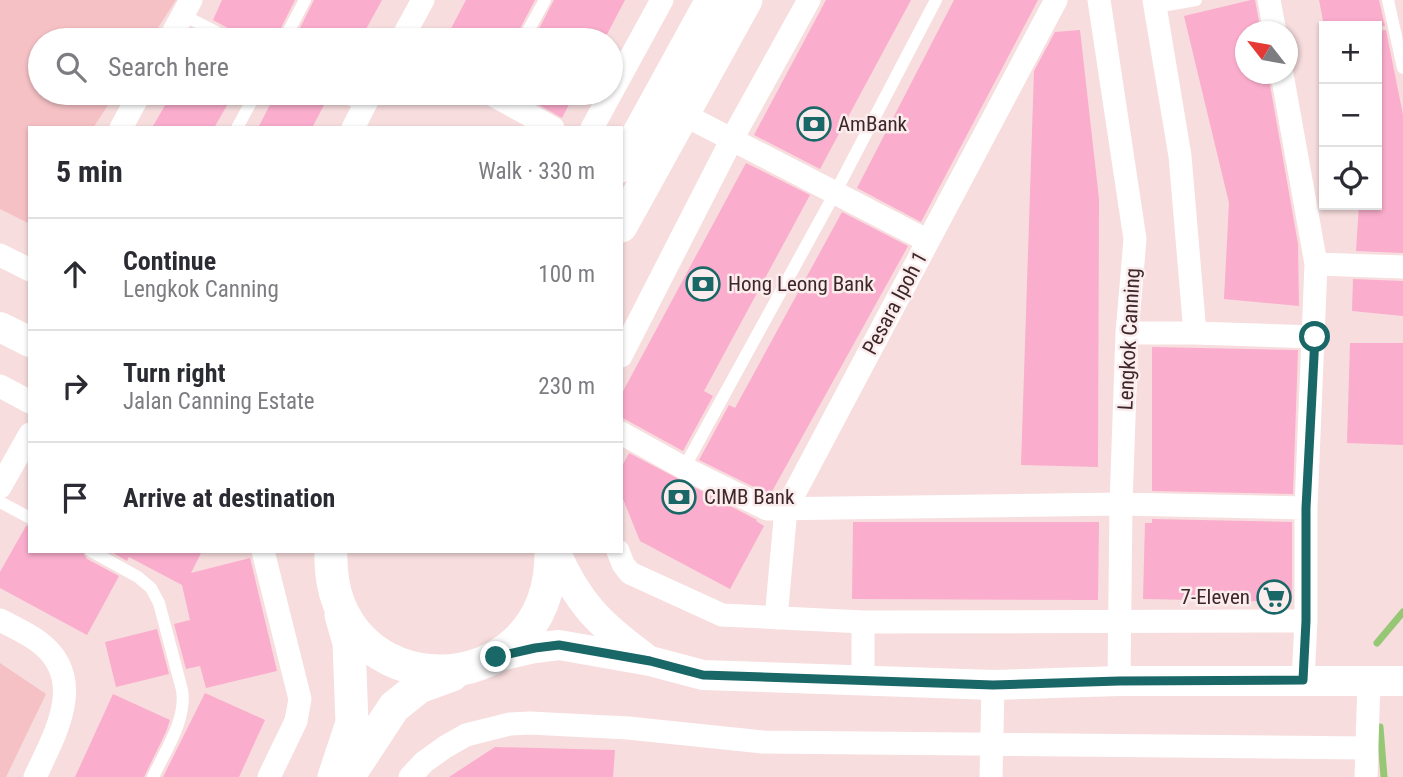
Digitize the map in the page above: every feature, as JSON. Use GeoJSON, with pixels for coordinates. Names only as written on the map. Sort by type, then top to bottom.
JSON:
{"type":"FeatureCollection","features":[{"type":"Feature","properties":{"kind":"main road"},"geometry":{"type":"LineString","coordinates":[[623,163],[712,0]]}},
{"type":"Feature","properties":{"kind":"main road"},"geometry":{"type":"LineString","coordinates":[[623,222],[746,0]]}},
{"type":"Feature","properties":{"kind":"main road"},"geometry":{"type":"LineString","coordinates":[[348,777],[394,707],[419,687],[484,663],[523,636],[541,608],[551,575],[553,553]]}},
{"type":"Feature","properties":{"kind":"main road"},"geometry":{"type":"LineString","coordinates":[[329,571],[354,632],[378,654],[407,667],[439,673],[484,663]]}},
{"type":"Feature","properties":{"kind":"main road"},"geometry":{"type":"LineString","coordinates":[[329,571],[349,643],[352,723],[334,777]]}},
{"type":"Feature","properties":{"kind":"street"},"geometry":{"type":"LineString","coordinates":[[408,28],[423,0]]}},
{"type":"Feature","properties":{"kind":"street"},"geometry":{"type":"LineString","coordinates":[[623,71],[662,0]]}},
{"type":"Feature","properties":{"kind":"street"},"geometry":{"type":"LineString","coordinates":[[623,352],[732,139],[808,0]]}},
{"type":"Feature","properties":{"kind":"street","name":"Pesara Ipoh 1"},"geometry":{"type":"LineString","coordinates":[[776,618],[786,509],[1056,0]]}},
{"type":"Feature","properties":{"kind":"street","name":"Lengkok Canning"},"geometry":{"type":"LineString","coordinates":[[1099,0],[1135,239],[1127,333],[1119,681]]}},
{"type":"Feature","properties":{"kind":"street"},"geometry":{"type":"LineString","coordinates":[[1269,0],[1273,21]]}},
{"type":"Feature","properties":{"kind":"street"},"geometry":{"type":"LineString","coordinates":[[1155,4],[1180,156],[1195,333]]}},
{"type":"Feature","properties":{"kind":"street"},"geometry":{"type":"LineString","coordinates":[[176,28],[187,8]]}},
{"type":"Feature","properties":{"kind":"street"},"geometry":{"type":"LineString","coordinates":[[1284,84],[1317,264],[1306,508],[1303,680]]}},
{"type":"Feature","properties":{"kind":"street"},"geometry":{"type":"LineString","coordinates":[[122,126],[133,105]]}},
{"type":"Feature","properties":{"kind":"street"},"geometry":{"type":"LineString","coordinates":[[354,126],[364,105]]}},
{"type":"Feature","properties":{"kind":"street"},"geometry":{"type":"LineString","coordinates":[[512,105],[547,126]]}},
{"type":"Feature","properties":{"kind":"street"},"geometry":{"type":"LineString","coordinates":[[593,126],[605,105]]}},
{"type":"Feature","properties":{"kind":"street"},"geometry":{"type":"LineString","coordinates":[[623,164],[658,114],[673,109],[928,241]]}},
{"type":"Feature","properties":{"kind":"street"},"geometry":{"type":"LineString","coordinates":[[0,255],[28,269]]}},
{"type":"Feature","properties":{"kind":"street"},"geometry":{"type":"LineString","coordinates":[[1317,264],[1403,267]]}},
{"type":"Feature","properties":{"kind":"street"},"geometry":{"type":"LineString","coordinates":[[0,327],[28,341]]}},
{"type":"Feature","properties":{"kind":"street"},"geometry":{"type":"LineString","coordinates":[[1127,333],[1315,337]]}},
{"type":"Feature","properties":{"kind":"street"},"geometry":{"type":"LineString","coordinates":[[0,386],[28,401]]}},
{"type":"Feature","properties":{"kind":"street"},"geometry":{"type":"LineString","coordinates":[[623,434],[767,509],[1121,504],[1306,508]]}},
{"type":"Feature","properties":{"kind":"street"},"geometry":{"type":"LineString","coordinates":[[0,486],[28,437]]}},
{"type":"Feature","properties":{"kind":"street"},"geometry":{"type":"LineString","coordinates":[[263,553],[300,699],[296,721],[269,777]]}},
{"type":"Feature","properties":{"kind":"street"},"geometry":{"type":"LineString","coordinates":[[554,553],[573,589],[597,620],[650,661]]}},
{"type":"Feature","properties":{"kind":"street"},"geometry":{"type":"LineString","coordinates":[[619,553],[623,564],[631,573],[713,612],[863,622],[1306,621]]}},
{"type":"Feature","properties":{"kind":"street"},"geometry":{"type":"LineString","coordinates":[[0,620],[39,642],[57,665],[63,680],[65,698],[62,716],[35,777]]}},
{"type":"Feature","properties":{"kind":"street"},"geometry":{"type":"LineString","coordinates":[[863,622],[863,680]]}},
{"type":"Feature","properties":{"kind":"street"},"geometry":{"type":"LineString","coordinates":[[484,663],[535,648],[559,645],[650,661],[703,675],[993,685],[1119,681],[1403,681]]}},
{"type":"Feature","properties":{"kind":"street"},"geometry":{"type":"LineString","coordinates":[[1367,777],[1369,680]]}},
{"type":"Feature","properties":{"kind":"street"},"geometry":{"type":"LineString","coordinates":[[991,777],[993,685]]}},
{"type":"Feature","properties":{"kind":"street"},"geometry":{"type":"LineString","coordinates":[[410,777],[424,762],[466,735],[510,724],[530,723],[628,728],[763,742],[1366,748]]}},
{"type":"Feature","properties":{"kind":"lane"},"geometry":{"type":"LineString","coordinates":[[290,28],[305,0]]}},
{"type":"Feature","properties":{"kind":"lane"},"geometry":{"type":"LineString","coordinates":[[530,28],[545,0]]}},
{"type":"Feature","properties":{"kind":"lane"},"geometry":{"type":"LineString","coordinates":[[684,468],[936,0]]}},
{"type":"Feature","properties":{"kind":"lane"},"geometry":{"type":"LineString","coordinates":[[1155,4],[1196,0]]}},
{"type":"Feature","properties":{"kind":"lane"},"geometry":{"type":"LineString","coordinates":[[1388,0],[1403,68]]}},
{"type":"Feature","properties":{"kind":"lane"},"geometry":{"type":"LineString","coordinates":[[187,8],[215,28]]}},
{"type":"Feature","properties":{"kind":"lane"},"geometry":{"type":"LineString","coordinates":[[238,126],[249,105]]}},
{"type":"Feature","properties":{"kind":"lane"},"geometry":{"type":"LineString","coordinates":[[0,502],[28,517]]}},
{"type":"Feature","properties":{"kind":"lane"},"geometry":{"type":"LineString","coordinates":[[96,553],[145,581],[159,603],[182,690],[183,705],[179,719],[153,777]]}},
{"type":"Feature","properties":{"kind":"shaded area"},"geometry":{"type":"Polygon","coordinates":[[[0,0],[176,0],[158,28],[28,28],[28,105],[108,105],[94,126],[28,126],[28,223],[0,209],[0,0]]]}},
{"type":"Feature","properties":{"kind":"shaded area"},"geometry":{"type":"Polygon","coordinates":[[[0,663],[46,694],[6,777],[0,777],[0,663]]]}},
{"type":"Feature","properties":{"kind":"building"},"geometry":{"type":"Polygon","coordinates":[[[222,0],[295,0],[281,28],[228,28],[213,20],[222,0]]]}},
{"type":"Feature","properties":{"kind":"building"},"geometry":{"type":"Polygon","coordinates":[[[314,0],[382,0],[367,28],[300,28],[314,0]]]}},
{"type":"Feature","properties":{"kind":"building"},"geometry":{"type":"Polygon","coordinates":[[[466,0],[535,0],[520,28],[451,28],[466,0]]]}},
{"type":"Feature","properties":{"kind":"building"},"geometry":{"type":"Polygon","coordinates":[[[554,0],[625,0],[610,28],[539,28],[554,0]]]}},
{"type":"Feature","properties":{"kind":"building"},"geometry":{"type":"Polygon","coordinates":[[[826,0],[911,0],[820,169],[754,135],[826,0]]]}},
{"type":"Feature","properties":{"kind":"building"},"geometry":{"type":"Polygon","coordinates":[[[954,0],[1038,0],[921,222],[857,188],[954,0]]]}},
{"type":"Feature","properties":{"kind":"building"},"geometry":{"type":"Polygon","coordinates":[[[1255,0],[1259,21],[1235,21],[1235,84],[1270,84],[1298,244],[1299,306],[1224,299],[1229,203],[1184,16],[1255,0]]]}},
{"type":"Feature","properties":{"kind":"building"},"geometry":{"type":"Polygon","coordinates":[[[1319,0],[1379,0],[1385,26],[1382,26],[1382,21],[1323,21],[1319,0]]]}},
{"type":"Feature","properties":{"kind":"building"},"geometry":{"type":"Polygon","coordinates":[[[1080,30],[1099,199],[1098,467],[1021,465],[1034,71],[1055,32],[1080,30]]]}},
{"type":"Feature","properties":{"kind":"building"},"geometry":{"type":"Polygon","coordinates":[[[1382,30],[1386,30],[1403,115],[1403,253],[1356,251],[1359,210],[1382,210],[1382,30]]]}},
{"type":"Feature","properties":{"kind":"building"},"geometry":{"type":"Polygon","coordinates":[[[165,105],[227,105],[215,126],[153,126],[165,105]]]}},
{"type":"Feature","properties":{"kind":"building"},"geometry":{"type":"Polygon","coordinates":[[[270,105],[324,105],[313,126],[259,126],[270,105]]]}},
{"type":"Feature","properties":{"kind":"building"},"geometry":{"type":"Polygon","coordinates":[[[539,105],[569,105],[562,118],[539,105]]]}},
{"type":"Feature","properties":{"kind":"building"},"geometry":{"type":"Polygon","coordinates":[[[746,163],[810,195],[704,391],[713,396],[683,451],[623,418],[623,391],[746,163]]]}},
{"type":"Feature","properties":{"kind":"building"},"geometry":{"type":"Polygon","coordinates":[[[842,212],[908,246],[770,495],[699,460],[729,405],[735,408],[842,212]]]}},
{"type":"Feature","properties":{"kind":"building"},"geometry":{"type":"Polygon","coordinates":[[[1353,279],[1403,281],[1403,316],[1352,311],[1353,279]]]}},
{"type":"Feature","properties":{"kind":"building"},"geometry":{"type":"Polygon","coordinates":[[[1350,343],[1403,343],[1403,445],[1347,443],[1350,343]]]}},
{"type":"Feature","properties":{"kind":"building"},"geometry":{"type":"Polygon","coordinates":[[[1152,347],[1298,350],[1293,494],[1152,491],[1152,347]]]}},
{"type":"Feature","properties":{"kind":"building"},"geometry":{"type":"Polygon","coordinates":[[[629,453],[764,526],[730,589],[640,541],[623,499],[623,464],[629,453]]]}},
{"type":"Feature","properties":{"kind":"building"},"geometry":{"type":"Polygon","coordinates":[[[1152,519],[1292,522],[1292,602],[1143,599],[1145,523],[1152,523],[1152,519]]]}},
{"type":"Feature","properties":{"kind":"building"},"geometry":{"type":"Polygon","coordinates":[[[853,522],[1099,522],[1098,600],[852,599],[853,522]]]}},
{"type":"Feature","properties":{"kind":"building"},"geometry":{"type":"Polygon","coordinates":[[[26,526],[28,553],[83,553],[87,559],[119,576],[87,635],[0,588],[0,572],[26,526]]]}},
{"type":"Feature","properties":{"kind":"building"},"geometry":{"type":"Polygon","coordinates":[[[113,553],[201,553],[191,573],[250,558],[277,671],[206,688],[200,666],[186,669],[174,624],[190,620],[182,585],[129,557],[127,561],[113,553]]]}},
{"type":"Feature","properties":{"kind":"building"},"geometry":{"type":"Polygon","coordinates":[[[157,629],[169,674],[116,687],[105,642],[157,629]]]}},
{"type":"Feature","properties":{"kind":"building"},"geometry":{"type":"Polygon","coordinates":[[[205,693],[265,720],[239,777],[163,777],[205,693]]]}},
{"type":"Feature","properties":{"kind":"building"},"geometry":{"type":"Polygon","coordinates":[[[113,694],[170,720],[166,732],[144,777],[75,777],[113,694]]]}},
{"type":"Feature","properties":{"kind":"building"},"geometry":{"type":"Polygon","coordinates":[[[495,747],[615,750],[613,777],[449,777],[495,747]]]}},
{"type":"Feature","properties":{"kind":"waterway"},"geometry":{"type":"LineString","coordinates":[[1377,643],[1403,612]]}},
{"type":"Feature","properties":{"kind":"waterway"},"geometry":{"type":"LineString","coordinates":[[1380,727],[1384,777]]}},
{"type":"Feature","properties":{"kind":"place","name":"AmBank"},"geometry":{"type":"Point","coordinates":[814,124]}},
{"type":"Feature","properties":{"kind":"place","name":"Hong Leong Bank"},"geometry":{"type":"Point","coordinates":[703,284]}},
{"type":"Feature","properties":{"kind":"place","name":"CIMB Bank"},"geometry":{"type":"Point","coordinates":[679,497]}},
{"type":"Feature","properties":{"kind":"place","name":"7-Eleven"},"geometry":{"type":"Point","coordinates":[1274,597]}},
{"type":"Feature","properties":{"kind":"route"},"geometry":{"type":"LineString","coordinates":[[496,657],[559,645],[650,661],[703,675],[993,685],[1303,680],[1306,508],[1315,337]]}}]}
